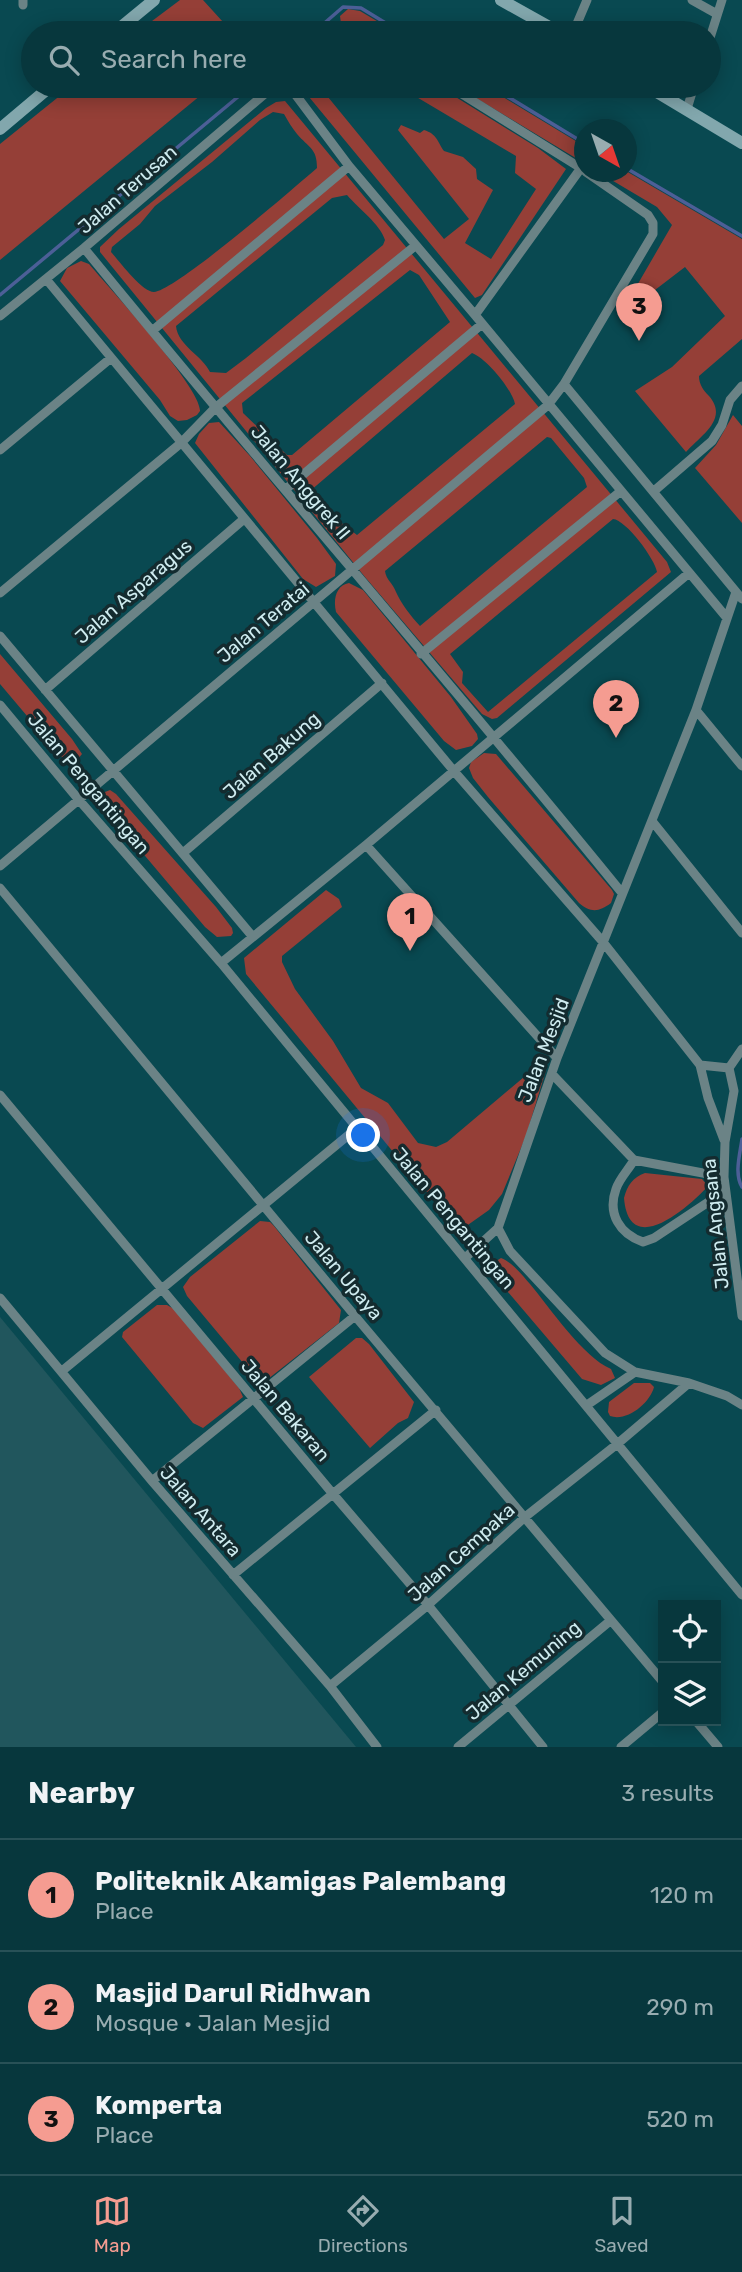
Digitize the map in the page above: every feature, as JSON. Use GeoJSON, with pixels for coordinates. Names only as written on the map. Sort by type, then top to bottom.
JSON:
{"type":"FeatureCollection","features":[{"type":"Feature","properties":{"kind":"main road"},"geometry":{"type":"LineString","coordinates":[[129,21],[154,0]]}},
{"type":"Feature","properties":{"kind":"main road"},"geometry":{"type":"LineString","coordinates":[[501,0],[539,21]]}},
{"type":"Feature","properties":{"kind":"main road"},"geometry":{"type":"LineString","coordinates":[[0,129],[37,98]]}},
{"type":"Feature","properties":{"kind":"main road"},"geometry":{"type":"LineString","coordinates":[[668,98],[742,143]]}},
{"type":"Feature","properties":{"kind":"street"},"geometry":{"type":"LineString","coordinates":[[578,21],[587,0]]}},
{"type":"Feature","properties":{"kind":"street"},"geometry":{"type":"LineString","coordinates":[[692,0],[717,14]]}},
{"type":"Feature","properties":{"kind":"street"},"geometry":{"type":"LineString","coordinates":[[715,21],[722,0]]}},
{"type":"Feature","properties":{"kind":"street","name":"Jalan Terusan"},"geometry":{"type":"LineString","coordinates":[[0,316],[260,98]]}},
{"type":"Feature","properties":{"kind":"street"},"geometry":{"type":"LineString","coordinates":[[298,98],[349,166],[727,618]]}},
{"type":"Feature","properties":{"kind":"street"},"geometry":{"type":"LineString","coordinates":[[468,98],[574,164]]}},
{"type":"Feature","properties":{"kind":"street"},"geometry":{"type":"LineString","coordinates":[[687,110],[690,98]]}},
{"type":"Feature","properties":{"kind":"street"},"geometry":{"type":"LineString","coordinates":[[152,331],[349,166]]}},
{"type":"Feature","properties":{"kind":"street"},"geometry":{"type":"LineString","coordinates":[[475,315],[575,182]]}},
{"type":"Feature","properties":{"kind":"street","name":"Jalan Teratai"},"geometry":{"type":"LineString","coordinates":[[0,866],[548,405],[564,384],[654,230],[648,215],[601,182]]}},
{"type":"Feature","properties":{"kind":"street"},"geometry":{"type":"LineString","coordinates":[[0,593],[181,443],[215,408],[415,246]]}},
{"type":"Feature","properties":{"kind":"street","name":"Jalan Anggrek II"},"geometry":{"type":"LineString","coordinates":[[84,248],[622,894]]}},
{"type":"Feature","properties":{"kind":"street"},"geometry":{"type":"LineString","coordinates":[[46,278],[453,770],[603,942],[700,1065],[708,1098],[725,1142]]}},
{"type":"Feature","properties":{"kind":"street"},"geometry":{"type":"LineString","coordinates":[[286,489],[482,324]]}},
{"type":"Feature","properties":{"kind":"street"},"geometry":{"type":"LineString","coordinates":[[0,450],[111,358]]}},
{"type":"Feature","properties":{"kind":"street"},"geometry":{"type":"LineString","coordinates":[[564,384],[739,595]]}},
{"type":"Feature","properties":{"kind":"street"},"geometry":{"type":"LineString","coordinates":[[654,491],[712,442],[722,425],[730,400],[742,386]]}},
{"type":"Feature","properties":{"kind":"street"},"geometry":{"type":"LineString","coordinates":[[421,654],[621,491]]}},
{"type":"Feature","properties":{"kind":"street","name":"Jalan Asparagus"},"geometry":{"type":"LineString","coordinates":[[45,690],[244,519]]}},
{"type":"Feature","properties":{"kind":"street"},"geometry":{"type":"LineString","coordinates":[[221,963],[366,845],[492,736],[689,573]]}},
{"type":"Feature","properties":{"kind":"street","name":"Jalan Mesjid"},"geometry":{"type":"LineString","coordinates":[[498,1228],[557,1058],[696,710],[727,618],[739,595]]}},
{"type":"Feature","properties":{"kind":"street"},"geometry":{"type":"LineString","coordinates":[[0,636],[253,937]]}},
{"type":"Feature","properties":{"kind":"street","name":"Jalan Bakung"},"geometry":{"type":"LineString","coordinates":[[183,853],[382,683]]}},
{"type":"Feature","properties":{"kind":"street","name":"Jalan Pengantingan"},"geometry":{"type":"LineString","coordinates":[[0,705],[221,963],[742,1595]]}},
{"type":"Feature","properties":{"kind":"street"},"geometry":{"type":"LineString","coordinates":[[696,710],[742,766]]}},
{"type":"Feature","properties":{"kind":"street"},"geometry":{"type":"LineString","coordinates":[[652,821],[742,933]]}},
{"type":"Feature","properties":{"kind":"street"},"geometry":{"type":"LineString","coordinates":[[366,845],[557,1058]]}},
{"type":"Feature","properties":{"kind":"street","name":"Jalan Upaya"},"geometry":{"type":"LineString","coordinates":[[0,888],[658,1676]]}},
{"type":"Feature","properties":{"kind":"street"},"geometry":{"type":"LineString","coordinates":[[700,1065],[729,1069],[742,1049]]}},
{"type":"Feature","properties":{"kind":"street","name":"Jalan Angsana"},"geometry":{"type":"LineString","coordinates":[[729,1069],[734,1091],[725,1142],[724,1177],[742,1316]]}},
{"type":"Feature","properties":{"kind":"street"},"geometry":{"type":"LineString","coordinates":[[552,1074],[634,1160],[724,1177]]}},
{"type":"Feature","properties":{"kind":"street","name":"Jalan Bakaran"},"geometry":{"type":"LineString","coordinates":[[0,1095],[332,1494],[428,1605],[543,1747]]}},
{"type":"Feature","properties":{"kind":"street"},"geometry":{"type":"LineString","coordinates":[[62,1371],[357,1128]]}},
{"type":"Feature","properties":{"kind":"street"},"geometry":{"type":"LineString","coordinates":[[634,1160],[616,1189],[613,1205],[615,1219],[621,1230],[643,1242],[654,1238],[725,1191]]}},
{"type":"Feature","properties":{"kind":"street"},"geometry":{"type":"LineString","coordinates":[[465,1258],[498,1228],[510,1251],[605,1353],[635,1372],[689,1383],[727,1396],[742,1405]]}},
{"type":"Feature","properties":{"kind":"street","name":"Jalan Antara"},"geometry":{"type":"LineString","coordinates":[[0,1297],[152,1481],[330,1686],[377,1747]]}},
{"type":"Feature","properties":{"kind":"street"},"geometry":{"type":"LineString","coordinates":[[152,1481],[355,1316]]}},
{"type":"Feature","properties":{"kind":"street"},"geometry":{"type":"LineString","coordinates":[[587,1405],[635,1372]]}},
{"type":"Feature","properties":{"kind":"street","name":"Jalan Cempaka"},"geometry":{"type":"LineString","coordinates":[[330,1686],[428,1605],[525,1517],[689,1383]]}},
{"type":"Feature","properties":{"kind":"street"},"geometry":{"type":"LineString","coordinates":[[233,1575],[436,1410]]}},
{"type":"Feature","properties":{"kind":"street","name":"Jalan Kemuning"},"geometry":{"type":"LineString","coordinates":[[458,1747],[610,1621]]}},
{"type":"Feature","properties":{"kind":"street"},"geometry":{"type":"LineString","coordinates":[[621,1747],[658,1716]]}},
{"type":"Feature","properties":{"kind":"street"},"geometry":{"type":"LineString","coordinates":[[700,1726],[719,1747]]}},
{"type":"Feature","properties":{"kind":"shaded area"},"geometry":{"type":"Polygon","coordinates":[[[180,0],[203,0],[222,21],[152,21],[180,0]]]}},
{"type":"Feature","properties":{"kind":"shaded area"},"geometry":{"type":"Polygon","coordinates":[[[348,9],[360,11],[377,21],[341,21],[340,16],[348,9]]]}},
{"type":"Feature","properties":{"kind":"shaded area"},"geometry":{"type":"Polygon","coordinates":[[[57,98],[197,98],[0,260],[0,144],[57,98]]]}},
{"type":"Feature","properties":{"kind":"shaded area"},"geometry":{"type":"Polygon","coordinates":[[[310,98],[329,98],[444,239],[469,219],[398,130],[401,125],[420,133],[424,130],[436,138],[444,151],[463,157],[476,169],[477,179],[493,190],[465,243],[491,259],[536,189],[515,173],[516,156],[418,98],[457,98],[538,148],[566,169],[482,295],[475,298],[310,98]]]}},
{"type":"Feature","properties":{"kind":"shaded area"},"geometry":{"type":"Polygon","coordinates":[[[476,98],[505,98],[574,140],[574,157],[476,98]]]}},
{"type":"Feature","properties":{"kind":"shaded area"},"geometry":{"type":"Polygon","coordinates":[[[285,101],[667,562],[671,572],[497,718],[492,719],[482,714],[365,577],[100,252],[100,247],[119,229],[276,102],[285,101]],[[273,112],[155,206],[140,224],[112,247],[111,252],[143,287],[154,292],[185,275],[317,168],[314,152],[295,132],[284,114],[273,112]],[[347,195],[332,198],[176,326],[181,339],[210,372],[226,373],[383,245],[385,240],[374,222],[347,195]],[[410,270],[242,403],[243,413],[287,455],[292,455],[450,322],[419,275],[410,270]],[[472,353],[310,491],[330,514],[357,535],[515,404],[513,398],[491,367],[472,353]],[[547,437],[385,571],[420,626],[587,487],[584,478],[551,438],[547,437]],[[613,519],[450,654],[463,672],[462,683],[488,712],[657,572],[651,558],[632,533],[613,519]]]}},
{"type":"Feature","properties":{"kind":"shaded area"},"geometry":{"type":"Polygon","coordinates":[[[637,177],[742,239],[742,339],[699,376],[716,412],[711,426],[686,452],[635,391],[672,367],[725,316],[685,267],[645,301],[632,294],[672,225],[657,207],[615,182],[637,182],[637,177]]]}},
{"type":"Feature","properties":{"kind":"shaded area"},"geometry":{"type":"Polygon","coordinates":[[[81,261],[89,264],[171,360],[196,399],[200,411],[197,415],[178,421],[170,416],[160,400],[60,281],[67,268],[81,261]]]}},
{"type":"Feature","properties":{"kind":"shaded area"},"geometry":{"type":"Polygon","coordinates":[[[733,415],[742,426],[742,523],[695,468],[716,445],[733,415]]]}},
{"type":"Feature","properties":{"kind":"shaded area"},"geometry":{"type":"Polygon","coordinates":[[[219,422],[317,538],[336,564],[335,576],[316,587],[303,579],[195,443],[209,423],[219,422]]]}},
{"type":"Feature","properties":{"kind":"shaded area"},"geometry":{"type":"Polygon","coordinates":[[[349,583],[363,590],[451,697],[477,734],[478,739],[472,746],[456,750],[444,741],[336,612],[336,594],[341,587],[349,583]]]}},
{"type":"Feature","properties":{"kind":"shaded area"},"geometry":{"type":"Polygon","coordinates":[[[0,654],[82,754],[71,768],[0,684],[0,654]]]}},
{"type":"Feature","properties":{"kind":"shaded area"},"geometry":{"type":"Polygon","coordinates":[[[484,753],[496,754],[612,890],[614,894],[611,903],[595,910],[579,903],[488,797],[473,778],[469,768],[471,762],[484,753]]]}},
{"type":"Feature","properties":{"kind":"shaded area"},"geometry":{"type":"Polygon","coordinates":[[[110,790],[216,907],[232,928],[231,936],[217,937],[205,927],[103,806],[101,801],[105,792],[110,790]]]}},
{"type":"Feature","properties":{"kind":"shaded area"},"geometry":{"type":"Polygon","coordinates":[[[326,890],[339,899],[342,907],[282,956],[282,962],[295,989],[333,1041],[361,1088],[388,1103],[418,1143],[436,1147],[447,1142],[543,1061],[546,1070],[526,1136],[502,1194],[489,1210],[465,1227],[455,1224],[418,1182],[246,974],[244,958],[326,890]]]}},
{"type":"Feature","properties":{"kind":"shaded area"},"geometry":{"type":"Polygon","coordinates":[[[645,1173],[702,1179],[708,1186],[688,1205],[661,1223],[648,1227],[637,1225],[628,1216],[624,1198],[631,1182],[645,1173]]]}},
{"type":"Feature","properties":{"kind":"shaded area"},"geometry":{"type":"Polygon","coordinates":[[[260,1221],[270,1222],[274,1226],[341,1310],[339,1323],[268,1379],[258,1381],[187,1296],[183,1287],[190,1277],[260,1221]]]}},
{"type":"Feature","properties":{"kind":"shaded area"},"geometry":{"type":"Polygon","coordinates":[[[501,1258],[520,1273],[578,1343],[611,1369],[615,1378],[601,1385],[582,1379],[496,1278],[493,1263],[501,1258]]]}},
{"type":"Feature","properties":{"kind":"shaded area"},"geometry":{"type":"Polygon","coordinates":[[[157,1305],[167,1305],[174,1309],[239,1388],[243,1397],[203,1428],[193,1423],[122,1337],[123,1332],[157,1305]]]}},
{"type":"Feature","properties":{"kind":"shaded area"},"geometry":{"type":"Polygon","coordinates":[[[0,1317],[356,1747],[0,1747],[0,1317]]]}},
{"type":"Feature","properties":{"kind":"shaded area"},"geometry":{"type":"Polygon","coordinates":[[[356,1338],[362,1338],[369,1344],[414,1402],[408,1418],[398,1423],[370,1448],[309,1377],[356,1338]]]}},
{"type":"Feature","properties":{"kind":"shaded area"},"geometry":{"type":"Polygon","coordinates":[[[634,1383],[650,1383],[654,1387],[648,1399],[630,1414],[610,1416],[609,1402],[634,1383]]]}},
{"type":"Feature","properties":{"kind":"waterway"},"geometry":{"type":"LineString","coordinates":[[327,21],[343,7],[361,8],[382,21]]}},
{"type":"Feature","properties":{"kind":"waterway"},"geometry":{"type":"LineString","coordinates":[[0,295],[237,98]]}},
{"type":"Feature","properties":{"kind":"waterway"},"geometry":{"type":"LineString","coordinates":[[510,98],[574,137]]}},
{"type":"Feature","properties":{"kind":"waterway"},"geometry":{"type":"LineString","coordinates":[[637,174],[742,236]]}},
{"type":"Feature","properties":{"kind":"waterway"},"geometry":{"type":"LineString","coordinates":[[742,1139],[738,1170],[742,1187]]}},
{"type":"Feature","properties":{"kind":"place","name":"Komperta"},"geometry":{"type":"Point","coordinates":[639,341]}},
{"type":"Feature","properties":{"kind":"place","name":"Masjid Darul Ridhwan"},"geometry":{"type":"Point","coordinates":[616,738]}},
{"type":"Feature","properties":{"kind":"place","name":"Politeknik Akamigas Palembang"},"geometry":{"type":"Point","coordinates":[410,951]}}]}
